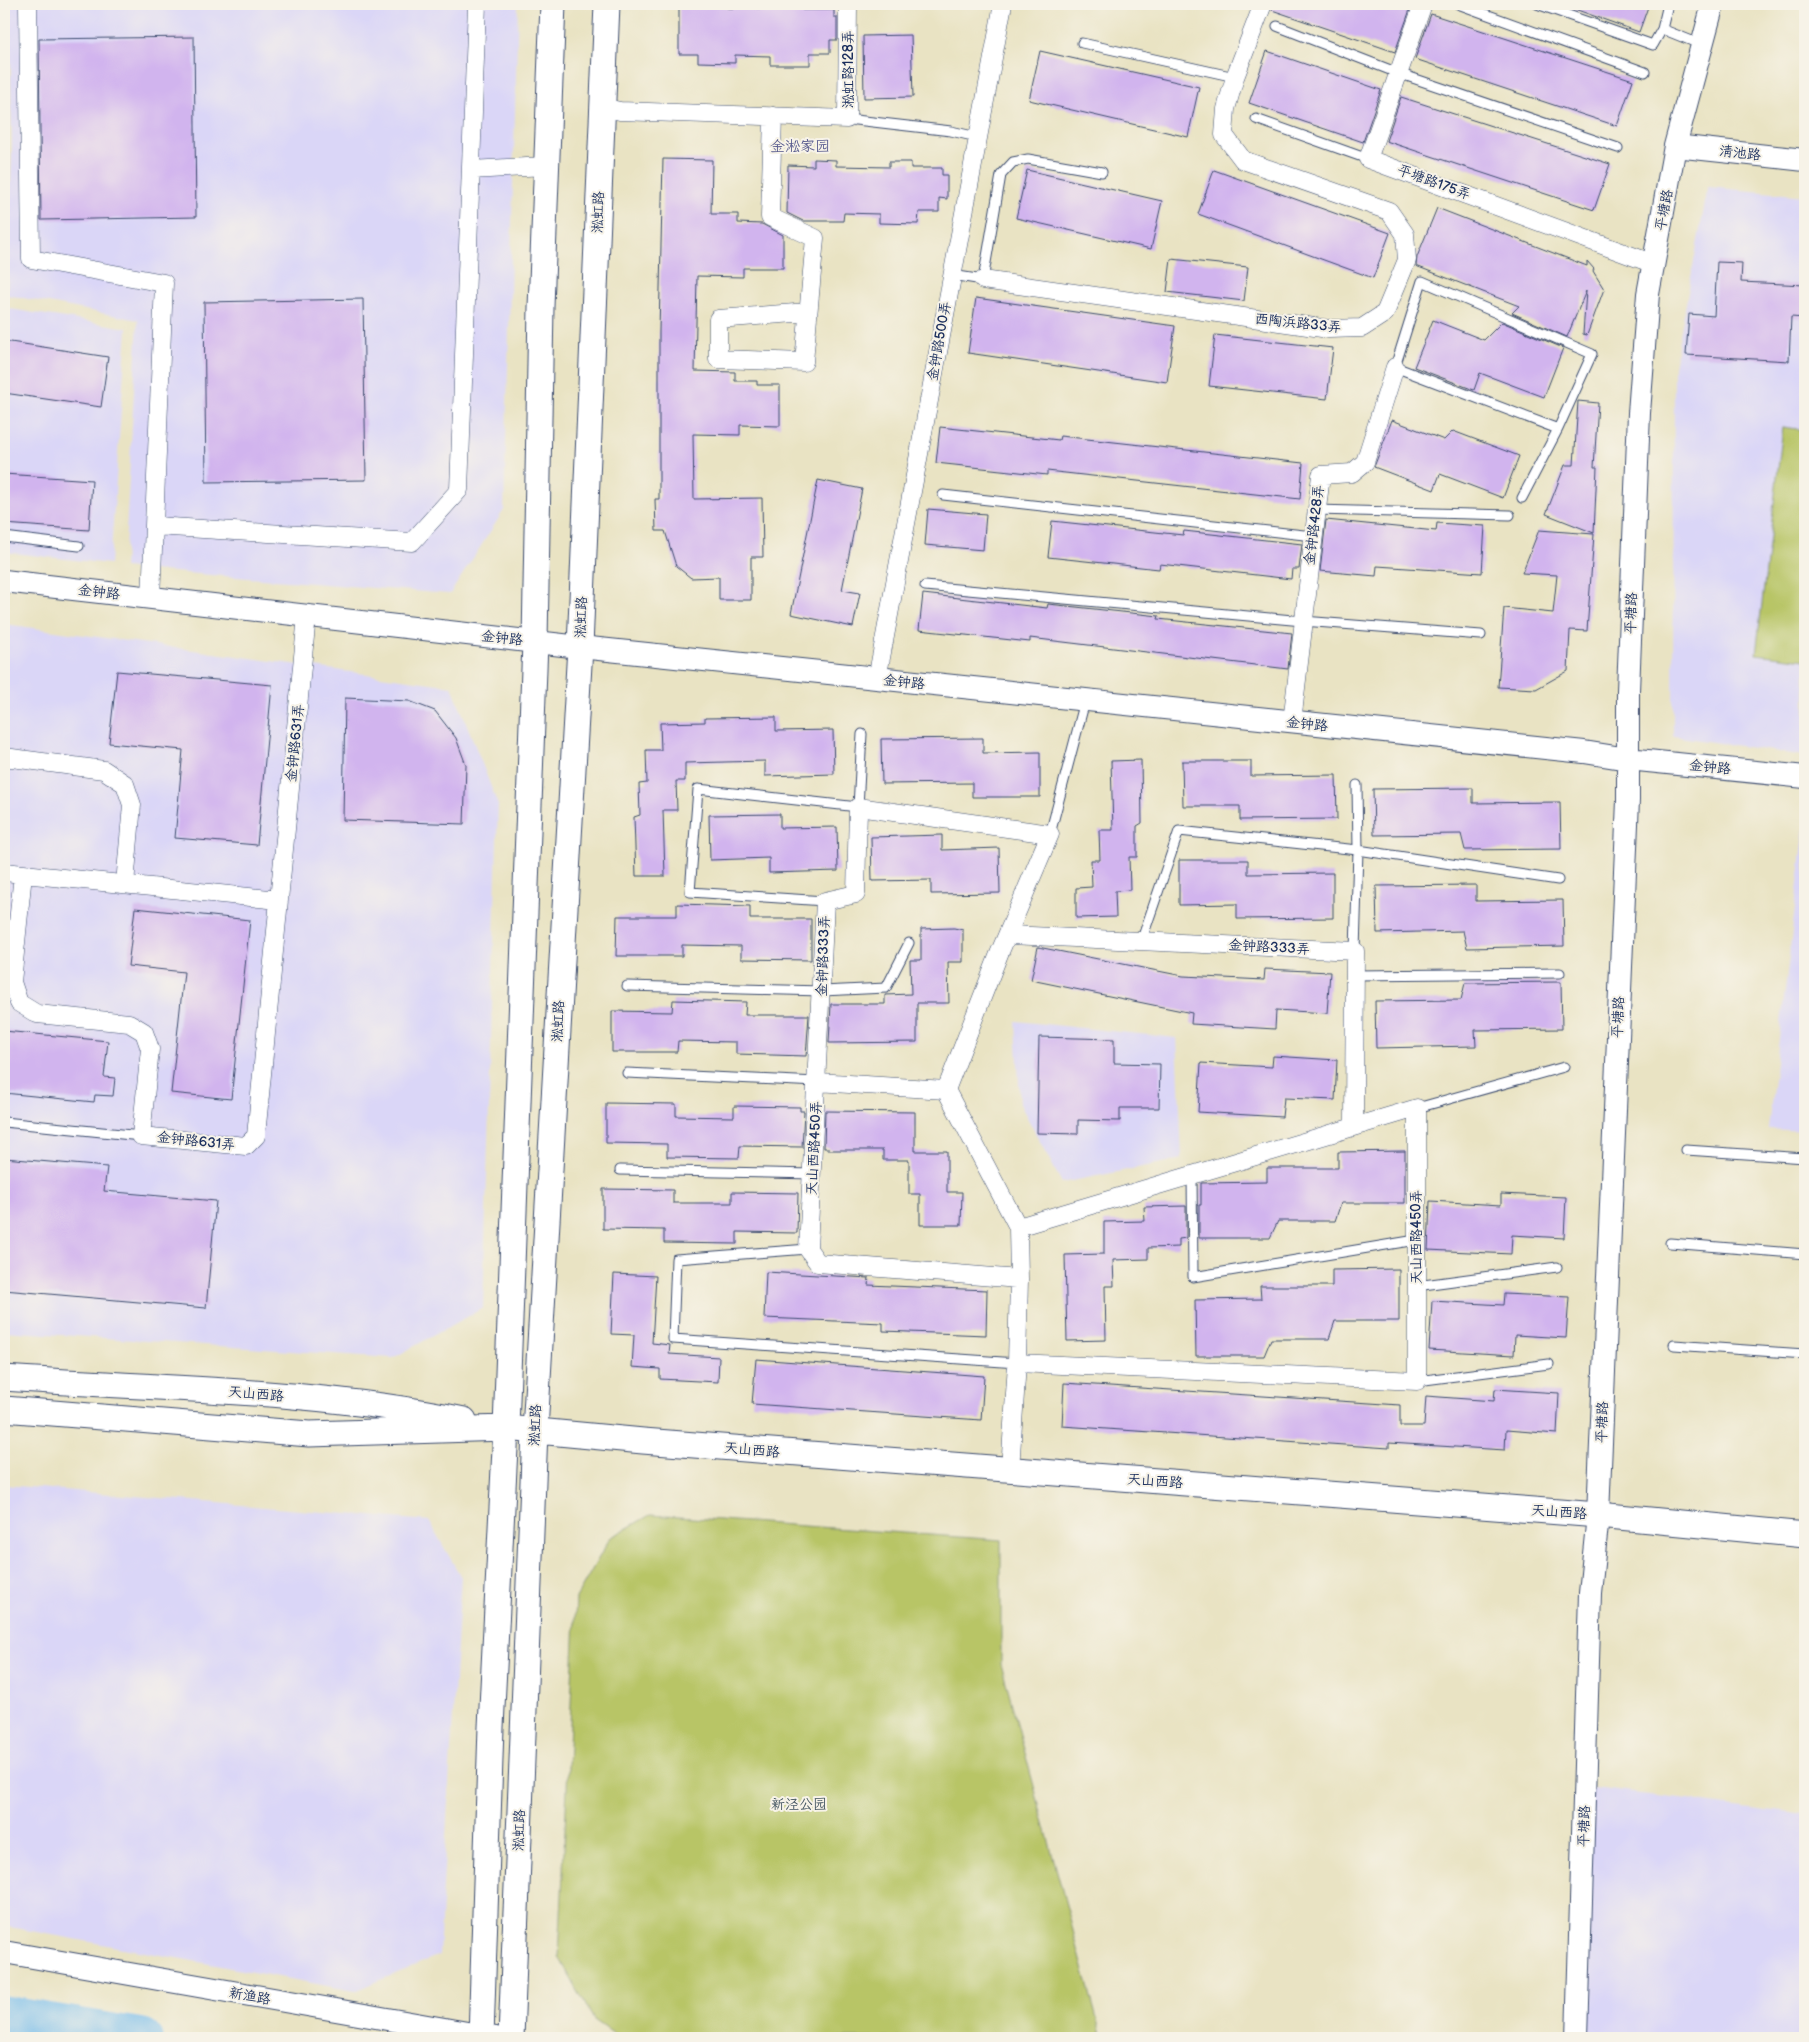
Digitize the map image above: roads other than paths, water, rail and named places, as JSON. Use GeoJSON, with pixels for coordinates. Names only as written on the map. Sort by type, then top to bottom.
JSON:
{"type":"FeatureCollection","features":[{"type":"Feature","properties":{"kind":"main road","name":"淞虹路"},"geometry":{"type":"LineString","coordinates":[[486,2037],[491,1727],[506,1428],[535,642],[541,307],[553,4]]}},
{"type":"Feature","properties":{"kind":"main road","name":"淞虹路"},"geometry":{"type":"LineString","coordinates":[[511,2038],[535,1431],[580,647],[607,4]]}},
{"type":"Feature","properties":{"kind":"main road","name":"天山西路"},"geometry":{"type":"LineString","coordinates":[[4,1378],[248,1392],[416,1410],[506,1428],[643,1441],[1598,1516],[1805,1535]]}},
{"type":"Feature","properties":{"kind":"main road","name":"天山西路"},"geometry":{"type":"LineString","coordinates":[[4,1409],[309,1434],[506,1428]]}},
{"type":"Feature","properties":{"kind":"street"},"geometry":{"type":"LineString","coordinates":[[28,4],[31,259],[164,283],[152,598]]}},
{"type":"Feature","properties":{"kind":"street"},"geometry":{"type":"LineString","coordinates":[[154,526],[412,542],[459,490],[477,4]]}},
{"type":"Feature","properties":{"kind":"street","name":"淞虹路128弄"},"geometry":{"type":"LineString","coordinates":[[602,107],[620,111],[847,119],[848,4]]}},
{"type":"Feature","properties":{"kind":"street","name":"金钟路500弄"},"geometry":{"type":"LineString","coordinates":[[877,679],[1002,4]]}},
{"type":"Feature","properties":{"kind":"street","name":"西陶浜路33弄"},"geometry":{"type":"LineString","coordinates":[[983,280],[1330,329],[1362,328],[1385,313],[1407,260],[1405,234],[1389,211],[1243,160],[1224,135],[1226,109],[1235,77],[1263,4]]}},
{"type":"Feature","properties":{"kind":"street"},"geometry":{"type":"LineString","coordinates":[[1368,159],[1422,4]]}},
{"type":"Feature","properties":{"kind":"street","name":"平塘路"},"geometry":{"type":"LineString","coordinates":[[1577,2038],[1590,1593],[1598,1516],[1628,759],[1628,691],[1639,413],[1648,294],[1675,146],[1713,4]]}},
{"type":"Feature","properties":{"kind":"street"},"geometry":{"type":"LineString","coordinates":[[773,116],[770,217],[815,238],[804,362],[718,360],[718,319],[808,312]]}},
{"type":"Feature","properties":{"kind":"street","name":"清池路"},"geometry":{"type":"LineString","coordinates":[[1675,146],[1805,160]]}},
{"type":"Feature","properties":{"kind":"street","name":"平塘路175弄"},"geometry":{"type":"LineString","coordinates":[[1368,159],[1654,264]]}},
{"type":"Feature","properties":{"kind":"street"},"geometry":{"type":"LineString","coordinates":[[471,170],[546,166]]}},
{"type":"Feature","properties":{"kind":"street","name":"金钟路428弄"},"geometry":{"type":"LineString","coordinates":[[1292,722],[1321,475],[1352,473],[1365,462],[1395,367]]}},
{"type":"Feature","properties":{"kind":"street","name":"金钟路"},"geometry":{"type":"LineString","coordinates":[[4,581],[580,647],[1584,752],[1628,759],[1805,777]]}},
{"type":"Feature","properties":{"kind":"street","name":"金钟路631弄"},"geometry":{"type":"LineString","coordinates":[[23,874],[12,982],[19,1003],[37,1014],[129,1023],[144,1032],[150,1049],[142,1136],[246,1146],[256,1136],[307,616]]}},
{"type":"Feature","properties":{"kind":"street"},"geometry":{"type":"LineString","coordinates":[[4,757],[104,770],[125,784],[132,805],[125,884]]}},
{"type":"Feature","properties":{"kind":"street"},"geometry":{"type":"LineString","coordinates":[[858,807],[1050,834],[1009,935],[999,954],[946,1090],[1018,1227],[1017,1363],[1010,1470]]}},
{"type":"Feature","properties":{"kind":"street","name":"金钟路333弄"},"geometry":{"type":"LineString","coordinates":[[817,1082],[825,901],[856,894],[858,807]]}},
{"type":"Feature","properties":{"kind":"street"},"geometry":{"type":"LineString","coordinates":[[4,872],[279,900]]}},
{"type":"Feature","properties":{"kind":"street","name":"金钟路333弄"},"geometry":{"type":"LineString","coordinates":[[1009,935],[1355,951]]}},
{"type":"Feature","properties":{"kind":"street"},"geometry":{"type":"LineString","coordinates":[[1354,1126],[1355,951]]}},
{"type":"Feature","properties":{"kind":"street","name":"天山西路450弄"},"geometry":{"type":"LineString","coordinates":[[808,1248],[817,1082],[946,1090]]}},
{"type":"Feature","properties":{"kind":"street"},"geometry":{"type":"LineString","coordinates":[[1018,1227],[1417,1108]]}},
{"type":"Feature","properties":{"kind":"street","name":"天山西路450弄"},"geometry":{"type":"LineString","coordinates":[[1417,1108],[1417,1381]]}},
{"type":"Feature","properties":{"kind":"street"},"geometry":{"type":"LineString","coordinates":[[808,1248],[818,1263],[1019,1279]]}},
{"type":"Feature","properties":{"kind":"street"},"geometry":{"type":"LineString","coordinates":[[1017,1363],[1417,1381]]}},
{"type":"Feature","properties":{"kind":"street","name":"新渔路"},"geometry":{"type":"LineString","coordinates":[[4,1952],[486,2037]]}},
{"type":"Feature","properties":{"kind":"lane"},"geometry":{"type":"LineString","coordinates":[[1458,4],[1645,72]]}},
{"type":"Feature","properties":{"kind":"lane"},"geometry":{"type":"LineString","coordinates":[[1536,4],[1654,45],[1662,29],[1668,4]]}},
{"type":"Feature","properties":{"kind":"lane"},"geometry":{"type":"LineString","coordinates":[[1277,26],[1398,73],[1618,148]]}},
{"type":"Feature","properties":{"kind":"lane"},"geometry":{"type":"LineString","coordinates":[[1662,29],[1703,45]]}},
{"type":"Feature","properties":{"kind":"lane"},"geometry":{"type":"LineString","coordinates":[[1082,43],[1235,77]]}},
{"type":"Feature","properties":{"kind":"lane"},"geometry":{"type":"LineString","coordinates":[[847,119],[951,131],[977,137]]}},
{"type":"Feature","properties":{"kind":"lane"},"geometry":{"type":"LineString","coordinates":[[1256,119],[1368,159]]}},
{"type":"Feature","properties":{"kind":"lane"},"geometry":{"type":"LineString","coordinates":[[952,275],[983,280],[1001,175],[1013,162],[1028,159],[1102,172]]}},
{"type":"Feature","properties":{"kind":"lane"},"geometry":{"type":"LineString","coordinates":[[1522,498],[1558,429],[1592,354],[1422,281],[1395,367],[1558,429]]}},
{"type":"Feature","properties":{"kind":"lane"},"geometry":{"type":"LineString","coordinates":[[943,494],[1313,536]]}},
{"type":"Feature","properties":{"kind":"lane"},"geometry":{"type":"LineString","coordinates":[[1316,510],[1510,515]]}},
{"type":"Feature","properties":{"kind":"lane"},"geometry":{"type":"LineString","coordinates":[[4,537],[79,546]]}},
{"type":"Feature","properties":{"kind":"lane"},"geometry":{"type":"LineString","coordinates":[[924,586],[1303,621],[1481,635]]}},
{"type":"Feature","properties":{"kind":"lane"},"geometry":{"type":"LineString","coordinates":[[1050,834],[1086,701]]}},
{"type":"Feature","properties":{"kind":"lane"},"geometry":{"type":"LineString","coordinates":[[825,901],[690,892],[698,789],[858,807],[862,734]]}},
{"type":"Feature","properties":{"kind":"lane"},"geometry":{"type":"LineString","coordinates":[[1355,951],[1358,850],[1357,785]]}},
{"type":"Feature","properties":{"kind":"lane"},"geometry":{"type":"LineString","coordinates":[[1142,942],[1180,831],[1358,850],[1558,880]]}},
{"type":"Feature","properties":{"kind":"lane"},"geometry":{"type":"LineString","coordinates":[[627,986],[822,991],[886,988],[909,943]]}},
{"type":"Feature","properties":{"kind":"lane"},"geometry":{"type":"LineString","coordinates":[[1355,975],[1560,973]]}},
{"type":"Feature","properties":{"kind":"lane"},"geometry":{"type":"LineString","coordinates":[[1417,1108],[1564,1067]]}},
{"type":"Feature","properties":{"kind":"lane"},"geometry":{"type":"LineString","coordinates":[[627,1073],[817,1082]]}},
{"type":"Feature","properties":{"kind":"lane"},"geometry":{"type":"LineString","coordinates":[[4,1122],[142,1136]]}},
{"type":"Feature","properties":{"kind":"lane"},"geometry":{"type":"LineString","coordinates":[[1686,1150],[1805,1158]]}},
{"type":"Feature","properties":{"kind":"lane"},"geometry":{"type":"LineString","coordinates":[[620,1170],[813,1174]]}},
{"type":"Feature","properties":{"kind":"lane"},"geometry":{"type":"LineString","coordinates":[[1192,1175],[1193,1277],[1416,1240]]}},
{"type":"Feature","properties":{"kind":"lane"},"geometry":{"type":"LineString","coordinates":[[1670,1243],[1805,1254]]}},
{"type":"Feature","properties":{"kind":"lane"},"geometry":{"type":"LineString","coordinates":[[808,1248],[676,1259],[673,1339],[1017,1363]]}},
{"type":"Feature","properties":{"kind":"lane"},"geometry":{"type":"LineString","coordinates":[[1416,1286],[1557,1267]]}},
{"type":"Feature","properties":{"kind":"lane"},"geometry":{"type":"LineString","coordinates":[[1674,1345],[1805,1354]]}},
{"type":"Feature","properties":{"kind":"lane"},"geometry":{"type":"LineString","coordinates":[[1417,1381],[1549,1364]]}},
{"type":"Feature","properties":{"kind":"waterway"},"geometry":{"type":"LineString","coordinates":[[4,2015],[143,2038]]}},
{"type":"Feature","properties":{"kind":"district","name":"金淞家园"},"geometry":{"type":"Point","coordinates":[800,146]}},
{"type":"Feature","properties":{"kind":"park label","name":"新泾公园"},"geometry":{"type":"Point","coordinates":[799,1804]}}]}
